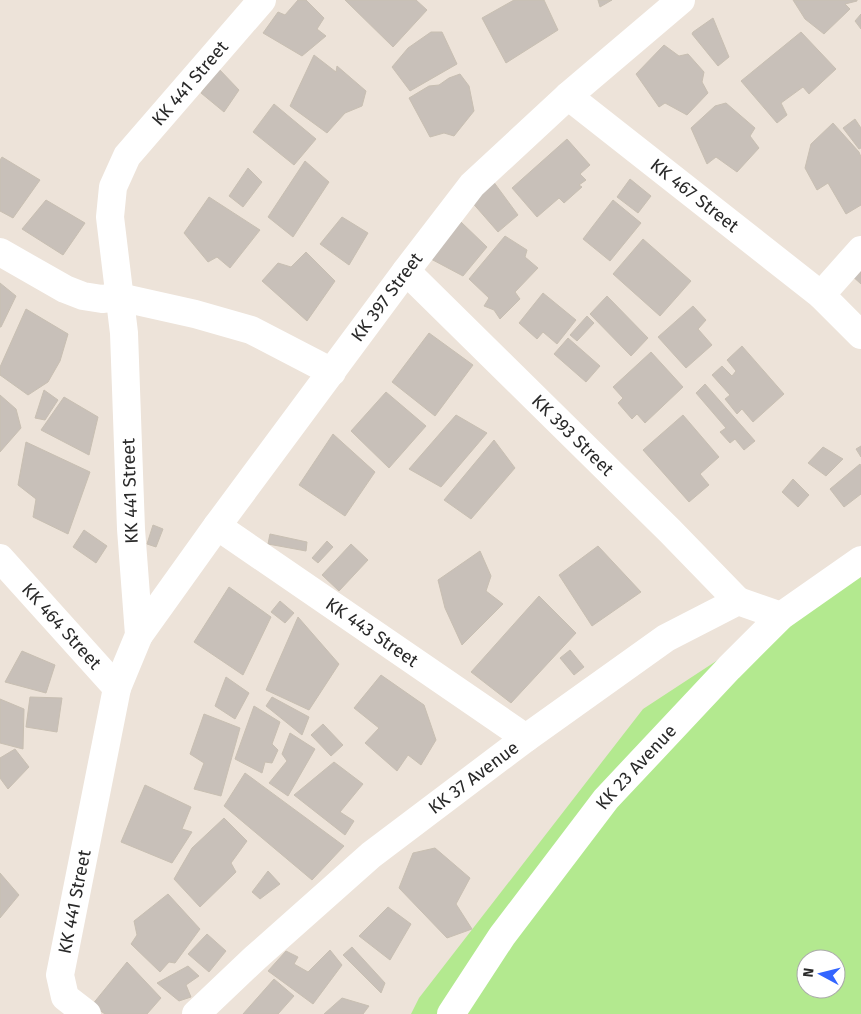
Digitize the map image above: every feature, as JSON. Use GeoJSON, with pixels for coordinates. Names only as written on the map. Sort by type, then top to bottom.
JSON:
{"type":"FeatureCollection","features":[{"type":"Feature","properties":{"kind":"street","name":"KK 441 Street"},"geometry":{"type":"LineString","coordinates":[[87,1014],[66,997],[60,975],[117,688],[139,635],[131,529],[124,333],[110,216],[113,187],[128,156],[262,0]]}},
{"type":"Feature","properties":{"kind":"street","name":"KK 397 Street"},"geometry":{"type":"LineString","coordinates":[[139,635],[217,526],[472,185],[568,96],[680,0]]}},
{"type":"Feature","properties":{"kind":"street","name":"KK 467 Street"},"geometry":{"type":"LineString","coordinates":[[568,96],[821,295],[861,335]]}},
{"type":"Feature","properties":{"kind":"street"},"geometry":{"type":"LineString","coordinates":[[821,295],[861,250]]}},
{"type":"Feature","properties":{"kind":"street"},"geometry":{"type":"LineString","coordinates":[[0,252],[64,289],[83,296],[102,299],[120,296],[251,330],[332,372]]}},
{"type":"Feature","properties":{"kind":"street","name":"KK 393 Street"},"geometry":{"type":"LineString","coordinates":[[406,271],[670,531],[738,601]]}},
{"type":"Feature","properties":{"kind":"street","name":"KK 443 Street"},"geometry":{"type":"LineString","coordinates":[[217,526],[526,738]]}},
{"type":"Feature","properties":{"kind":"street","name":"KK 23 Avenue"},"geometry":{"type":"LineString","coordinates":[[451,1014],[502,936],[606,800],[729,668],[781,616],[861,560]]}},
{"type":"Feature","properties":{"kind":"street","name":"KK 464 Street"},"geometry":{"type":"LineString","coordinates":[[2,566],[117,688]]}},
{"type":"Feature","properties":{"kind":"street"},"geometry":{"type":"LineString","coordinates":[[738,601],[781,616]]}},
{"type":"Feature","properties":{"kind":"street","name":"KK 37 Avenue"},"geometry":{"type":"LineString","coordinates":[[196,1014],[255,958],[372,855],[526,738],[666,638],[738,601]]}},
{"type":"Feature","properties":{"kind":"green space"},"geometry":{"type":"Polygon","coordinates":[[[861,566],[861,1014],[411,1014],[419,998],[643,709],[861,566]]]}},
{"type":"Feature","properties":{"kind":"building"},"geometry":{"type":"Polygon","coordinates":[[[298,0],[306,0],[324,18],[317,29],[326,36],[302,56],[263,33],[278,12],[285,15],[298,0]]]}},
{"type":"Feature","properties":{"kind":"building"},"geometry":{"type":"Polygon","coordinates":[[[345,0],[416,0],[427,10],[393,47],[345,0]]]}},
{"type":"Feature","properties":{"kind":"building"},"geometry":{"type":"Polygon","coordinates":[[[514,0],[544,0],[558,30],[506,63],[482,18],[514,0]]]}},
{"type":"Feature","properties":{"kind":"building"},"geometry":{"type":"Polygon","coordinates":[[[598,0],[612,0],[600,7],[598,0]]]}},
{"type":"Feature","properties":{"kind":"building"},"geometry":{"type":"Polygon","coordinates":[[[793,0],[857,1],[845,4],[850,9],[824,34],[805,19],[793,0]]]}},
{"type":"Feature","properties":{"kind":"building"},"geometry":{"type":"Polygon","coordinates":[[[861,14],[861,29],[855,21],[861,14]]]}},
{"type":"Feature","properties":{"kind":"building"},"geometry":{"type":"Polygon","coordinates":[[[713,18],[729,57],[718,66],[692,34],[713,18]]]}},
{"type":"Feature","properties":{"kind":"building"},"geometry":{"type":"Polygon","coordinates":[[[431,32],[442,32],[457,64],[410,91],[392,67],[408,48],[431,32]]]}},
{"type":"Feature","properties":{"kind":"building"},"geometry":{"type":"Polygon","coordinates":[[[801,32],[836,69],[809,94],[803,87],[781,103],[787,115],[777,123],[741,81],[801,32]]]}},
{"type":"Feature","properties":{"kind":"building"},"geometry":{"type":"Polygon","coordinates":[[[664,45],[679,56],[688,54],[704,72],[702,82],[708,93],[687,115],[665,103],[659,107],[636,74],[664,45]]]}},
{"type":"Feature","properties":{"kind":"building"},"geometry":{"type":"Polygon","coordinates":[[[314,55],[336,72],[337,66],[366,91],[362,106],[345,113],[327,133],[290,106],[314,55]]]}},
{"type":"Feature","properties":{"kind":"building"},"geometry":{"type":"Polygon","coordinates":[[[218,68],[239,90],[224,112],[201,93],[218,68]]]}},
{"type":"Feature","properties":{"kind":"building"},"geometry":{"type":"Polygon","coordinates":[[[460,74],[469,86],[474,111],[454,136],[444,133],[430,137],[409,98],[429,86],[439,85],[449,78],[460,74]]]}},
{"type":"Feature","properties":{"kind":"building"},"geometry":{"type":"Polygon","coordinates":[[[726,103],[755,128],[750,136],[759,148],[737,172],[716,157],[707,164],[691,128],[715,106],[726,103]]]}},
{"type":"Feature","properties":{"kind":"building"},"geometry":{"type":"Polygon","coordinates":[[[274,104],[316,139],[294,165],[253,132],[274,104]]]}},
{"type":"Feature","properties":{"kind":"building"},"geometry":{"type":"Polygon","coordinates":[[[855,119],[861,128],[861,148],[859,149],[843,128],[855,119]]]}},
{"type":"Feature","properties":{"kind":"building"},"geometry":{"type":"Polygon","coordinates":[[[833,123],[859,152],[861,157],[861,205],[846,214],[828,183],[817,190],[805,168],[811,144],[833,123]]]}},
{"type":"Feature","properties":{"kind":"building"},"geometry":{"type":"Polygon","coordinates":[[[567,139],[590,165],[580,174],[586,180],[579,185],[582,187],[564,203],[559,198],[537,217],[512,188],[567,139]]]}},
{"type":"Feature","properties":{"kind":"building"},"geometry":{"type":"Polygon","coordinates":[[[2,157],[40,180],[13,218],[0,211],[0,160],[2,157]]]}},
{"type":"Feature","properties":{"kind":"building"},"geometry":{"type":"Polygon","coordinates":[[[305,161],[329,182],[293,237],[268,217],[305,161]]]}},
{"type":"Feature","properties":{"kind":"building"},"geometry":{"type":"Polygon","coordinates":[[[248,168],[262,182],[243,207],[229,196],[248,168]]]}},
{"type":"Feature","properties":{"kind":"building"},"geometry":{"type":"Polygon","coordinates":[[[490,177],[518,215],[498,232],[470,200],[490,177]]]}},
{"type":"Feature","properties":{"kind":"building"},"geometry":{"type":"Polygon","coordinates":[[[630,179],[651,196],[638,213],[617,197],[630,179]]]}},
{"type":"Feature","properties":{"kind":"building"},"geometry":{"type":"Polygon","coordinates":[[[209,197],[260,230],[230,268],[217,257],[208,262],[184,233],[209,197]]]}},
{"type":"Feature","properties":{"kind":"building"},"geometry":{"type":"Polygon","coordinates":[[[46,200],[85,223],[63,255],[22,229],[46,200]]]}},
{"type":"Feature","properties":{"kind":"building"},"geometry":{"type":"Polygon","coordinates":[[[613,200],[641,223],[610,261],[583,239],[613,200]]]}},
{"type":"Feature","properties":{"kind":"building"},"geometry":{"type":"Polygon","coordinates":[[[342,217],[368,233],[349,265],[320,244],[342,217]]]}},
{"type":"Feature","properties":{"kind":"building"},"geometry":{"type":"Polygon","coordinates":[[[461,222],[487,247],[463,276],[431,259],[461,222]]]}},
{"type":"Feature","properties":{"kind":"building"},"geometry":{"type":"Polygon","coordinates":[[[505,236],[527,250],[525,257],[538,268],[515,292],[520,299],[500,319],[494,310],[484,306],[489,298],[469,279],[505,236]]]}},
{"type":"Feature","properties":{"kind":"building"},"geometry":{"type":"Polygon","coordinates":[[[643,239],[691,281],[660,316],[613,274],[643,239]]]}},
{"type":"Feature","properties":{"kind":"building"},"geometry":{"type":"Polygon","coordinates":[[[306,252],[335,281],[307,321],[262,281],[278,263],[291,267],[306,252]]]}},
{"type":"Feature","properties":{"kind":"building"},"geometry":{"type":"Polygon","coordinates":[[[861,265],[861,284],[851,275],[861,265]]]}},
{"type":"Feature","properties":{"kind":"building"},"geometry":{"type":"Polygon","coordinates":[[[0,283],[16,296],[1,327],[0,327],[0,283]]]}},
{"type":"Feature","properties":{"kind":"building"},"geometry":{"type":"Polygon","coordinates":[[[543,293],[576,320],[557,344],[543,332],[537,339],[519,323],[543,293]]]}},
{"type":"Feature","properties":{"kind":"building"},"geometry":{"type":"Polygon","coordinates":[[[607,296],[648,338],[631,356],[590,314],[607,296]]]}},
{"type":"Feature","properties":{"kind":"building"},"geometry":{"type":"Polygon","coordinates":[[[693,306],[706,320],[698,329],[712,345],[686,368],[658,337],[693,306]]]}},
{"type":"Feature","properties":{"kind":"building"},"geometry":{"type":"Polygon","coordinates":[[[26,309],[68,334],[60,361],[48,382],[28,395],[0,375],[0,367],[26,309]]]}},
{"type":"Feature","properties":{"kind":"building"},"geometry":{"type":"Polygon","coordinates":[[[587,316],[594,323],[577,341],[570,335],[587,316]]]}},
{"type":"Feature","properties":{"kind":"building"},"geometry":{"type":"Polygon","coordinates":[[[429,333],[473,365],[435,416],[392,382],[429,333]]]}},
{"type":"Feature","properties":{"kind":"building"},"geometry":{"type":"Polygon","coordinates":[[[568,338],[600,366],[586,382],[554,354],[568,338]]]}},
{"type":"Feature","properties":{"kind":"building"},"geometry":{"type":"Polygon","coordinates":[[[742,346],[784,394],[753,422],[742,409],[737,414],[725,399],[730,395],[712,375],[722,366],[732,376],[736,371],[727,360],[742,346]]]}},
{"type":"Feature","properties":{"kind":"building"},"geometry":{"type":"Polygon","coordinates":[[[651,352],[683,387],[645,423],[637,414],[632,419],[618,403],[623,398],[613,387],[651,352]]]}},
{"type":"Feature","properties":{"kind":"building"},"geometry":{"type":"Polygon","coordinates":[[[705,384],[755,441],[744,450],[735,439],[730,443],[720,432],[726,428],[696,393],[705,384]]]}},
{"type":"Feature","properties":{"kind":"building"},"geometry":{"type":"Polygon","coordinates":[[[44,390],[58,400],[45,420],[35,418],[44,390]]]}},
{"type":"Feature","properties":{"kind":"building"},"geometry":{"type":"Polygon","coordinates":[[[386,392],[426,426],[389,468],[351,431],[386,392]]]}},
{"type":"Feature","properties":{"kind":"building"},"geometry":{"type":"Polygon","coordinates":[[[0,395],[16,409],[21,428],[0,452],[0,395]]]}},
{"type":"Feature","properties":{"kind":"building"},"geometry":{"type":"Polygon","coordinates":[[[64,397],[98,417],[89,455],[41,430],[64,397]]]}},
{"type":"Feature","properties":{"kind":"building"},"geometry":{"type":"Polygon","coordinates":[[[456,415],[487,433],[441,487],[409,469],[456,415]]]}},
{"type":"Feature","properties":{"kind":"building"},"geometry":{"type":"Polygon","coordinates":[[[683,415],[719,457],[700,474],[709,485],[689,502],[643,450],[683,415]]]}},
{"type":"Feature","properties":{"kind":"building"},"geometry":{"type":"Polygon","coordinates":[[[333,434],[375,472],[345,516],[299,485],[333,434]]]}},
{"type":"Feature","properties":{"kind":"building"},"geometry":{"type":"Polygon","coordinates":[[[494,440],[515,468],[471,519],[444,500],[494,440]]]}},
{"type":"Feature","properties":{"kind":"building"},"geometry":{"type":"Polygon","coordinates":[[[26,442],[90,472],[68,534],[33,517],[36,499],[18,485],[26,442]]]}},
{"type":"Feature","properties":{"kind":"building"},"geometry":{"type":"Polygon","coordinates":[[[861,446],[861,457],[856,449],[861,446]]]}},
{"type":"Feature","properties":{"kind":"building"},"geometry":{"type":"Polygon","coordinates":[[[823,447],[843,459],[826,476],[808,463],[823,447]]]}},
{"type":"Feature","properties":{"kind":"building"},"geometry":{"type":"Polygon","coordinates":[[[860,464],[861,494],[844,507],[830,489],[860,464]]]}},
{"type":"Feature","properties":{"kind":"building"},"geometry":{"type":"Polygon","coordinates":[[[793,479],[809,495],[798,507],[782,492],[793,479]]]}},
{"type":"Feature","properties":{"kind":"building"},"geometry":{"type":"Polygon","coordinates":[[[153,525],[163,529],[156,547],[147,544],[153,525]]]}},
{"type":"Feature","properties":{"kind":"building"},"geometry":{"type":"Polygon","coordinates":[[[84,530],[107,546],[96,563],[73,547],[84,530]]]}},
{"type":"Feature","properties":{"kind":"building"},"geometry":{"type":"Polygon","coordinates":[[[270,534],[307,542],[306,551],[268,544],[270,534]]]}},
{"type":"Feature","properties":{"kind":"building"},"geometry":{"type":"Polygon","coordinates":[[[327,541],[333,547],[318,563],[312,558],[327,541]]]}},
{"type":"Feature","properties":{"kind":"building"},"geometry":{"type":"Polygon","coordinates":[[[351,544],[368,560],[339,591],[322,575],[351,544]]]}},
{"type":"Feature","properties":{"kind":"building"},"geometry":{"type":"Polygon","coordinates":[[[598,546],[641,592],[592,626],[559,575],[598,546]]]}},
{"type":"Feature","properties":{"kind":"building"},"geometry":{"type":"Polygon","coordinates":[[[480,551],[491,576],[486,591],[503,604],[462,645],[445,608],[438,580],[480,551]]]}},
{"type":"Feature","properties":{"kind":"building"},"geometry":{"type":"Polygon","coordinates":[[[229,587],[271,617],[243,675],[194,642],[229,587]]]}},
{"type":"Feature","properties":{"kind":"building"},"geometry":{"type":"Polygon","coordinates":[[[539,596],[576,633],[511,703],[471,672],[539,596]]]}},
{"type":"Feature","properties":{"kind":"building"},"geometry":{"type":"Polygon","coordinates":[[[280,601],[294,613],[285,623],[271,612],[280,601]]]}},
{"type":"Feature","properties":{"kind":"building"},"geometry":{"type":"Polygon","coordinates":[[[298,617],[339,664],[309,710],[266,690],[298,617]]]}},
{"type":"Feature","properties":{"kind":"building"},"geometry":{"type":"Polygon","coordinates":[[[570,650],[584,667],[574,675],[560,658],[570,650]]]}},
{"type":"Feature","properties":{"kind":"building"},"geometry":{"type":"Polygon","coordinates":[[[22,651],[55,665],[46,693],[5,682],[22,651]]]}},
{"type":"Feature","properties":{"kind":"building"},"geometry":{"type":"Polygon","coordinates":[[[381,675],[424,705],[436,740],[421,765],[408,755],[397,771],[365,743],[379,728],[354,708],[381,675]]]}},
{"type":"Feature","properties":{"kind":"building"},"geometry":{"type":"Polygon","coordinates":[[[226,677],[249,693],[235,719],[215,706],[226,677]]]}},
{"type":"Feature","properties":{"kind":"building"},"geometry":{"type":"Polygon","coordinates":[[[30,697],[62,698],[57,732],[26,727],[30,697]]]}},
{"type":"Feature","properties":{"kind":"building"},"geometry":{"type":"Polygon","coordinates":[[[272,697],[309,717],[302,735],[266,706],[272,697]]]}},
{"type":"Feature","properties":{"kind":"building"},"geometry":{"type":"Polygon","coordinates":[[[0,699],[24,709],[23,749],[0,743],[0,699]]]}},
{"type":"Feature","properties":{"kind":"building"},"geometry":{"type":"Polygon","coordinates":[[[254,706],[280,722],[272,744],[278,750],[272,763],[265,762],[262,773],[235,759],[254,706]]]}},
{"type":"Feature","properties":{"kind":"building"},"geometry":{"type":"Polygon","coordinates":[[[204,714],[240,728],[221,796],[194,789],[204,763],[190,754],[204,714]]]}},
{"type":"Feature","properties":{"kind":"building"},"geometry":{"type":"Polygon","coordinates":[[[323,724],[343,745],[331,756],[311,735],[323,724]]]}},
{"type":"Feature","properties":{"kind":"building"},"geometry":{"type":"Polygon","coordinates":[[[290,733],[315,749],[288,796],[269,783],[287,761],[282,754],[290,733]]]}},
{"type":"Feature","properties":{"kind":"building"},"geometry":{"type":"Polygon","coordinates":[[[15,749],[29,767],[8,789],[0,778],[0,758],[15,749]]]}},
{"type":"Feature","properties":{"kind":"building"},"geometry":{"type":"Polygon","coordinates":[[[334,762],[363,784],[340,812],[354,821],[345,835],[294,795],[334,762]]]}},
{"type":"Feature","properties":{"kind":"building"},"geometry":{"type":"Polygon","coordinates":[[[245,773],[344,846],[312,880],[224,806],[245,773]]]}},
{"type":"Feature","properties":{"kind":"building"},"geometry":{"type":"Polygon","coordinates":[[[145,785],[191,807],[182,829],[192,832],[172,863],[121,842],[145,785]]]}},
{"type":"Feature","properties":{"kind":"building"},"geometry":{"type":"Polygon","coordinates":[[[224,818],[247,841],[231,863],[236,872],[200,907],[174,879],[192,848],[224,818]]]}},
{"type":"Feature","properties":{"kind":"building"},"geometry":{"type":"Polygon","coordinates":[[[435,848],[470,878],[456,904],[472,929],[447,938],[399,888],[413,853],[435,848]]]}},
{"type":"Feature","properties":{"kind":"building"},"geometry":{"type":"Polygon","coordinates":[[[268,871],[280,884],[260,899],[252,892],[268,871]]]}},
{"type":"Feature","properties":{"kind":"building"},"geometry":{"type":"Polygon","coordinates":[[[0,873],[19,895],[0,918],[0,873]]]}},
{"type":"Feature","properties":{"kind":"building"},"geometry":{"type":"Polygon","coordinates":[[[168,894],[200,929],[175,963],[169,962],[160,972],[131,944],[137,935],[134,921],[168,894]]]}},
{"type":"Feature","properties":{"kind":"building"},"geometry":{"type":"Polygon","coordinates":[[[388,907],[411,924],[390,960],[359,936],[388,907]]]}},
{"type":"Feature","properties":{"kind":"building"},"geometry":{"type":"Polygon","coordinates":[[[207,934],[226,951],[209,972],[188,954],[207,934]]]}},
{"type":"Feature","properties":{"kind":"building"},"geometry":{"type":"Polygon","coordinates":[[[352,947],[385,983],[381,993],[343,955],[352,947]]]}},
{"type":"Feature","properties":{"kind":"building"},"geometry":{"type":"Polygon","coordinates":[[[330,950],[342,965],[313,1004],[268,971],[286,951],[298,957],[294,964],[308,972],[330,950]]]}},
{"type":"Feature","properties":{"kind":"building"},"geometry":{"type":"Polygon","coordinates":[[[127,962],[161,998],[147,1014],[105,1014],[92,1005],[127,962]]]}},
{"type":"Feature","properties":{"kind":"building"},"geometry":{"type":"Polygon","coordinates":[[[188,966],[199,976],[186,985],[191,997],[179,1001],[157,983],[188,966]]]}},
{"type":"Feature","properties":{"kind":"building"},"geometry":{"type":"Polygon","coordinates":[[[274,979],[294,996],[278,1014],[243,1014],[274,979]]]}},
{"type":"Feature","properties":{"kind":"building"},"geometry":{"type":"Polygon","coordinates":[[[342,998],[369,1006],[363,1014],[324,1014],[342,998]]]}}]}
